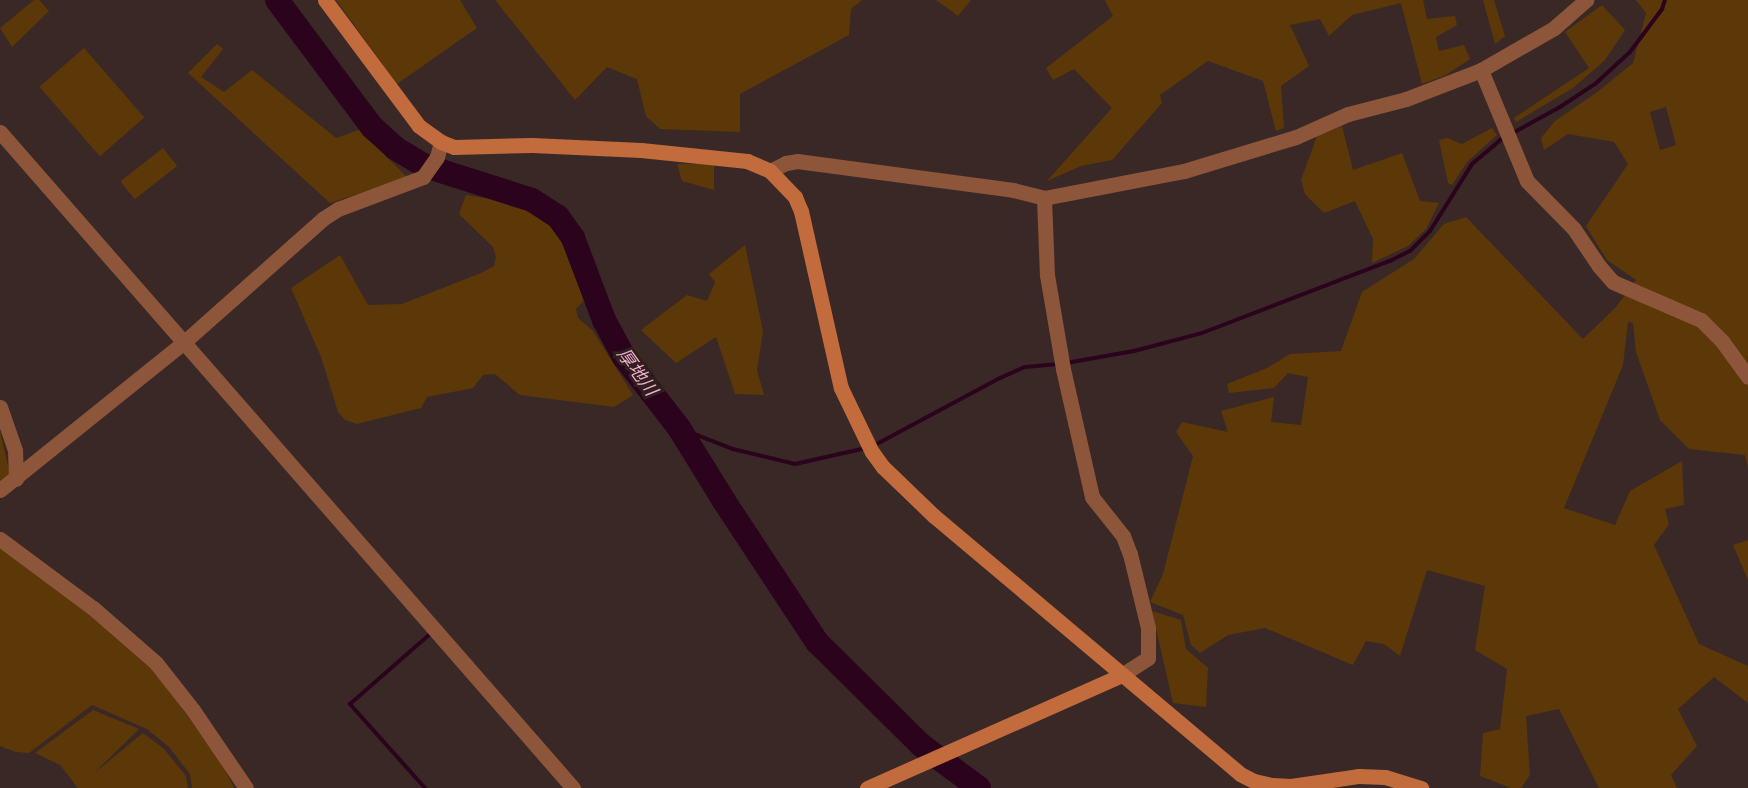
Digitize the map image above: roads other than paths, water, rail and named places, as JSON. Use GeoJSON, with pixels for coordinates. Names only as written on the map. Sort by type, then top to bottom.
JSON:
{"type":"FeatureCollection","features":[{"type":"Feature","properties":{"kind":"street"},"geometry":{"type":"LineString","coordinates":[[325,0],[419,126],[441,142],[454,147],[532,145],[641,150],[747,161],[770,171],[795,197],[801,212],[841,388],[883,467],[934,516],[1240,774],[1254,781],[1291,786],[1359,776],[1385,777],[1421,788]]}},
{"type":"Feature","properties":{"kind":"street"},"geometry":{"type":"LineString","coordinates":[[770,171],[786,163],[797,161],[1013,190],[1044,198],[1184,171],[1296,137],[1348,114],[1406,99],[1481,70],[1554,28],[1586,0]]}},
{"type":"Feature","properties":{"kind":"street"},"geometry":{"type":"LineString","coordinates":[[1481,70],[1527,181],[1574,230],[1614,282],[1701,320],[1722,341],[1748,377]]}},
{"type":"Feature","properties":{"kind":"street"},"geometry":{"type":"LineString","coordinates":[[0,132],[186,340],[573,788]]}},
{"type":"Feature","properties":{"kind":"street"},"geometry":{"type":"LineString","coordinates":[[0,490],[186,340],[338,209],[423,177],[437,157],[441,142]]}},
{"type":"Feature","properties":{"kind":"street"},"geometry":{"type":"LineString","coordinates":[[867,788],[1122,675],[1148,658],[1148,628],[1130,554],[1123,536],[1092,496],[1062,364],[1047,275],[1044,198]]}},
{"type":"Feature","properties":{"kind":"street"},"geometry":{"type":"LineString","coordinates":[[0,407],[15,450],[16,479]]}},
{"type":"Feature","properties":{"kind":"street"},"geometry":{"type":"LineString","coordinates":[[0,539],[93,608],[156,663],[193,710],[246,788]]}},
{"type":"Feature","properties":{"kind":"waterway","name":"厚地川"},"geometry":{"type":"LineString","coordinates":[[277,0],[372,127],[395,148],[425,166],[532,200],[558,217],[573,238],[604,320],[624,357],[679,428],[817,642],[921,745],[979,788]]}},
{"type":"Feature","properties":{"kind":"waterway"},"geometry":{"type":"LineString","coordinates":[[1511,134],[1560,107],[1595,84],[1630,52],[1662,9],[1665,0]]}},
{"type":"Feature","properties":{"kind":"waterway"},"geometry":{"type":"LineString","coordinates":[[1066,363],[1134,351],[1202,333],[1390,261],[1410,251],[1430,231],[1472,164],[1504,137]]}},
{"type":"Feature","properties":{"kind":"waterway"},"geometry":{"type":"LineString","coordinates":[[873,446],[1000,378],[1025,367],[1059,364]]}},
{"type":"Feature","properties":{"kind":"waterway"},"geometry":{"type":"LineString","coordinates":[[679,428],[733,449],[795,464],[866,448]]}},
{"type":"Feature","properties":{"kind":"waterway"},"geometry":{"type":"LineString","coordinates":[[425,788],[350,704],[430,634]]}}]}
